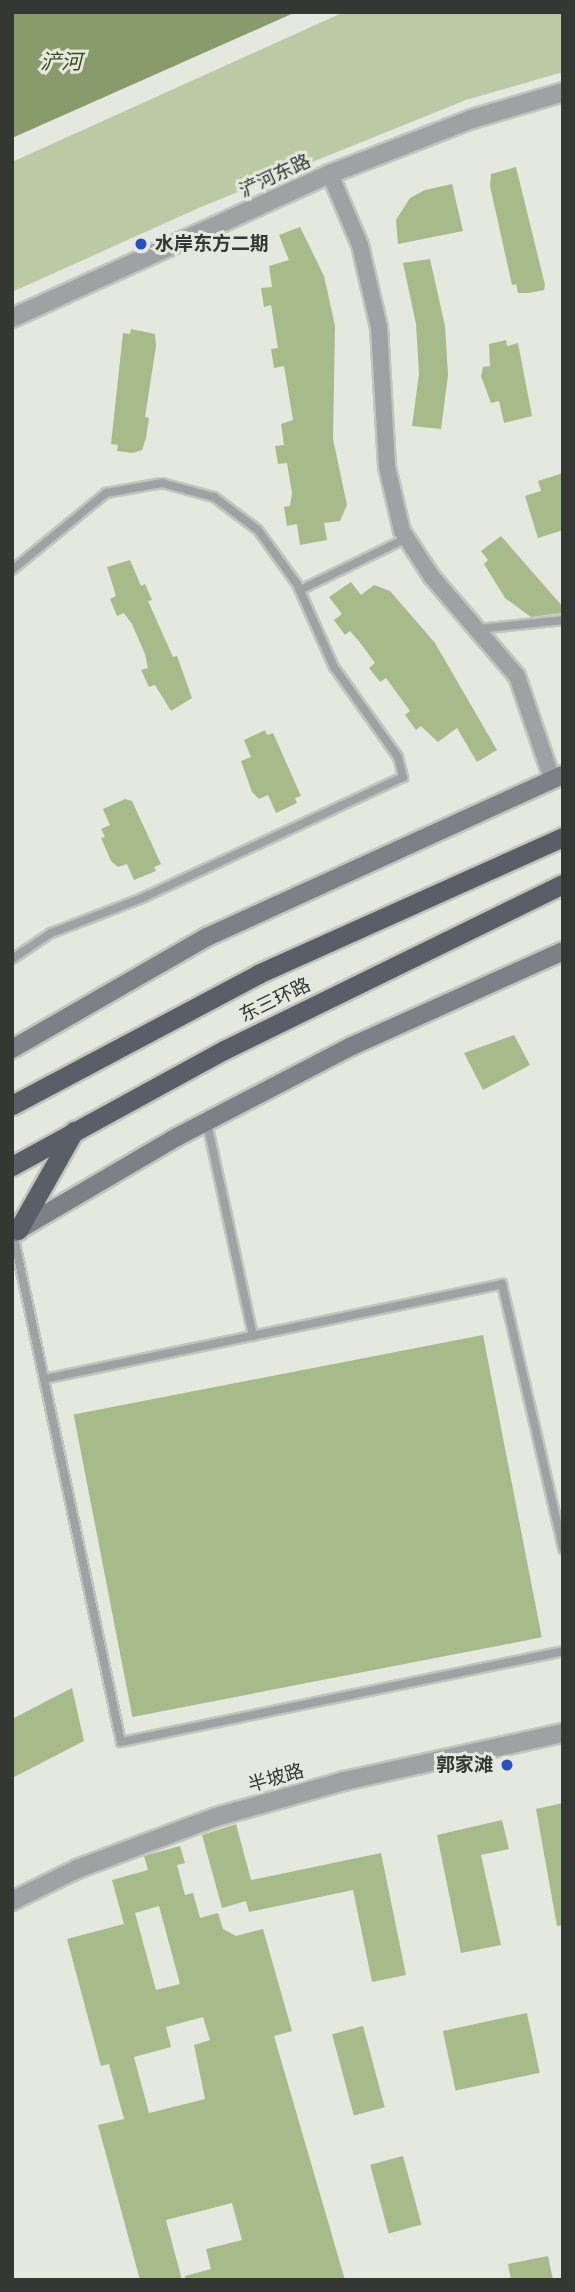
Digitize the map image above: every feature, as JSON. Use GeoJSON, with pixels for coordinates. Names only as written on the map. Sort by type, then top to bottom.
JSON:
{"type":"FeatureCollection","features":[{"type":"Feature","properties":{"kind":"highway","name":"东三环路"},"geometry":{"type":"LineString","coordinates":[[12,1105],[258,974],[563,837]]}},
{"type":"Feature","properties":{"kind":"highway","name":"东三环路"},"geometry":{"type":"LineString","coordinates":[[12,1166],[224,1050],[563,884]]}},
{"type":"Feature","properties":{"kind":"highway"},"geometry":{"type":"LineString","coordinates":[[12,1088],[40,1088]]}},
{"type":"Feature","properties":{"kind":"highway"},"geometry":{"type":"LineString","coordinates":[[15,1233],[75,1130]]}},
{"type":"Feature","properties":{"kind":"main road"},"geometry":{"type":"LineString","coordinates":[[12,1049],[207,937],[557,777]]}},
{"type":"Feature","properties":{"kind":"main road"},"geometry":{"type":"LineString","coordinates":[[15,1233],[207,1123],[352,1046],[563,951]]}},
{"type":"Feature","properties":{"kind":"street","name":"浐河东路"},"geometry":{"type":"LineString","coordinates":[[12,318],[330,174],[472,118],[563,92]]}},
{"type":"Feature","properties":{"kind":"street"},"geometry":{"type":"LineString","coordinates":[[330,174],[360,245],[379,327],[387,467],[407,538],[475,629],[517,676],[557,777]]}},
{"type":"Feature","properties":{"kind":"street","name":"半坡路"},"geometry":{"type":"LineString","coordinates":[[12,1901],[77,1869],[216,1817],[344,1781],[563,1734]]}},
{"type":"Feature","properties":{"kind":"lane"},"geometry":{"type":"LineString","coordinates":[[12,570],[106,493],[162,483],[214,497],[258,530],[300,590],[334,667],[398,757],[402,778],[145,897],[51,933],[12,959]]}},
{"type":"Feature","properties":{"kind":"lane"},"geometry":{"type":"LineString","coordinates":[[300,590],[407,538]]}},
{"type":"Feature","properties":{"kind":"lane"},"geometry":{"type":"LineString","coordinates":[[475,629],[563,620]]}},
{"type":"Feature","properties":{"kind":"lane"},"geometry":{"type":"LineString","coordinates":[[207,1123],[253,1336]]}},
{"type":"Feature","properties":{"kind":"lane"},"geometry":{"type":"LineString","coordinates":[[15,1233],[121,1742],[563,1651]]}},
{"type":"Feature","properties":{"kind":"lane"},"geometry":{"type":"LineString","coordinates":[[44,1379],[502,1284],[563,1549]]}},
{"type":"Feature","properties":{"kind":"shaded area"},"geometry":{"type":"Polygon","coordinates":[[[344,12],[563,12],[563,72],[466,100],[201,207],[12,292],[12,162],[344,12]]]}},
{"type":"Feature","properties":{"kind":"water","name":"浐河"},"geometry":{"type":"Polygon","coordinates":[[[12,12],[296,12],[12,138],[12,12]]]}},
{"type":"Feature","properties":{"kind":"building"},"geometry":{"type":"Polygon","coordinates":[[[516,167],[545,285],[544,290],[529,293],[518,293],[516,284],[512,285],[490,186],[491,174],[516,167]]]}},
{"type":"Feature","properties":{"kind":"building"},"geometry":{"type":"Polygon","coordinates":[[[452,184],[463,231],[398,244],[396,220],[410,198],[425,190],[452,184]]]}},
{"type":"Feature","properties":{"kind":"building"},"geometry":{"type":"Polygon","coordinates":[[[300,227],[324,276],[335,326],[333,439],[347,505],[340,521],[324,523],[327,540],[300,545],[297,524],[287,526],[284,507],[290,506],[292,493],[287,463],[278,464],[275,446],[284,445],[281,424],[293,420],[284,366],[274,368],[271,349],[278,348],[271,305],[264,307],[261,288],[272,287],[269,266],[289,260],[279,235],[300,227]]]}},
{"type":"Feature","properties":{"kind":"building"},"geometry":{"type":"Polygon","coordinates":[[[430,259],[445,326],[448,375],[441,429],[412,426],[419,374],[416,324],[403,263],[430,259]]]}},
{"type":"Feature","properties":{"kind":"building"},"geometry":{"type":"Polygon","coordinates":[[[131,329],[155,334],[156,346],[145,417],[149,418],[146,438],[142,450],[133,453],[117,451],[118,445],[111,444],[123,333],[130,334],[131,329]]]}},
{"type":"Feature","properties":{"kind":"building"},"geometry":{"type":"Polygon","coordinates":[[[506,340],[507,346],[518,343],[532,416],[504,423],[499,401],[491,403],[481,376],[483,367],[490,366],[489,344],[506,340]]]}},
{"type":"Feature","properties":{"kind":"building"},"geometry":{"type":"Polygon","coordinates":[[[563,473],[563,530],[538,538],[525,496],[541,491],[538,481],[563,473]]]}},
{"type":"Feature","properties":{"kind":"building"},"geometry":{"type":"Polygon","coordinates":[[[501,536],[563,607],[563,613],[531,617],[505,598],[484,564],[488,560],[481,551],[501,536]]]}},
{"type":"Feature","properties":{"kind":"building"},"geometry":{"type":"Polygon","coordinates":[[[130,560],[141,586],[145,584],[152,600],[148,601],[173,657],[177,656],[192,698],[171,711],[155,685],[149,687],[141,670],[148,668],[145,654],[132,624],[124,613],[117,616],[110,599],[116,596],[107,567],[130,560]]]}},
{"type":"Feature","properties":{"kind":"building"},"geometry":{"type":"Polygon","coordinates":[[[351,582],[361,595],[374,585],[390,591],[435,643],[497,750],[477,762],[457,728],[438,742],[421,726],[416,730],[405,715],[410,711],[386,678],[380,682],[369,668],[375,663],[358,640],[350,631],[345,635],[334,620],[342,614],[329,597],[351,582]]]}},
{"type":"Feature","properties":{"kind":"building"},"geometry":{"type":"Polygon","coordinates":[[[265,730],[267,735],[273,733],[301,796],[295,798],[297,803],[276,813],[268,795],[259,799],[252,792],[241,761],[251,757],[244,740],[265,730]]]}},
{"type":"Feature","properties":{"kind":"building"},"geometry":{"type":"Polygon","coordinates":[[[125,799],[132,801],[161,864],[154,867],[156,871],[134,880],[127,864],[118,867],[111,861],[101,838],[105,837],[101,829],[110,825],[103,809],[125,799]]]}},
{"type":"Feature","properties":{"kind":"building"},"geometry":{"type":"Polygon","coordinates":[[[514,1035],[530,1065],[483,1090],[464,1053],[514,1035]]]}},
{"type":"Feature","properties":{"kind":"building"},"geometry":{"type":"Polygon","coordinates":[[[483,1335],[542,1637],[132,1717],[74,1415],[483,1335]]]}},
{"type":"Feature","properties":{"kind":"building"},"geometry":{"type":"Polygon","coordinates":[[[72,1688],[84,1741],[12,1778],[12,1719],[72,1688]]]}},
{"type":"Feature","properties":{"kind":"building"},"geometry":{"type":"Polygon","coordinates":[[[563,1803],[563,1925],[557,1926],[536,1809],[563,1803]]]}},
{"type":"Feature","properties":{"kind":"building"},"geometry":{"type":"Polygon","coordinates":[[[502,1820],[509,1849],[481,1855],[501,1945],[461,1953],[437,1835],[502,1820]]]}},
{"type":"Feature","properties":{"kind":"building"},"geometry":{"type":"Polygon","coordinates":[[[236,1824],[251,1880],[381,1853],[406,1975],[372,1982],[353,1890],[249,1912],[246,1901],[222,1908],[202,1835],[236,1824]]]}},
{"type":"Feature","properties":{"kind":"building"},"geometry":{"type":"Polygon","coordinates":[[[180,1846],[185,1863],[177,1865],[185,1895],[193,1893],[200,1918],[218,1913],[223,1929],[236,1936],[263,1929],[292,2031],[274,2036],[345,2280],[186,2280],[185,2276],[211,2269],[206,2249],[242,2240],[232,2203],[166,2220],[182,2280],[140,2280],[98,2125],[124,2119],[109,2064],[101,2066],[67,1939],[124,1924],[112,1880],[148,1870],[144,1856],[180,1846]],[[159,1906],[135,1913],[156,1990],[180,1984],[159,1906]],[[203,2017],[166,2027],[171,2047],[134,2057],[149,2113],[205,2099],[194,2045],[210,2040],[203,2017]]]}},
{"type":"Feature","properties":{"kind":"building"},"geometry":{"type":"Polygon","coordinates":[[[527,2013],[540,2073],[456,2091],[443,2031],[527,2013]]]}},
{"type":"Feature","properties":{"kind":"building"},"geometry":{"type":"Polygon","coordinates":[[[363,2026],[385,2107],[354,2115],[332,2034],[363,2026]]]}},
{"type":"Feature","properties":{"kind":"building"},"geometry":{"type":"Polygon","coordinates":[[[403,2156],[421,2225],[389,2233],[370,2165],[403,2156]]]}},
{"type":"Feature","properties":{"kind":"building"},"geometry":{"type":"Polygon","coordinates":[[[548,2256],[553,2280],[511,2280],[508,2264],[548,2256]]]}},
{"type":"Feature","properties":{"kind":"place","name":"水岸东方二期"},"geometry":{"type":"Point","coordinates":[141,244]}},
{"type":"Feature","properties":{"kind":"place","name":"郭家滩"},"geometry":{"type":"Point","coordinates":[507,1765]}}]}
